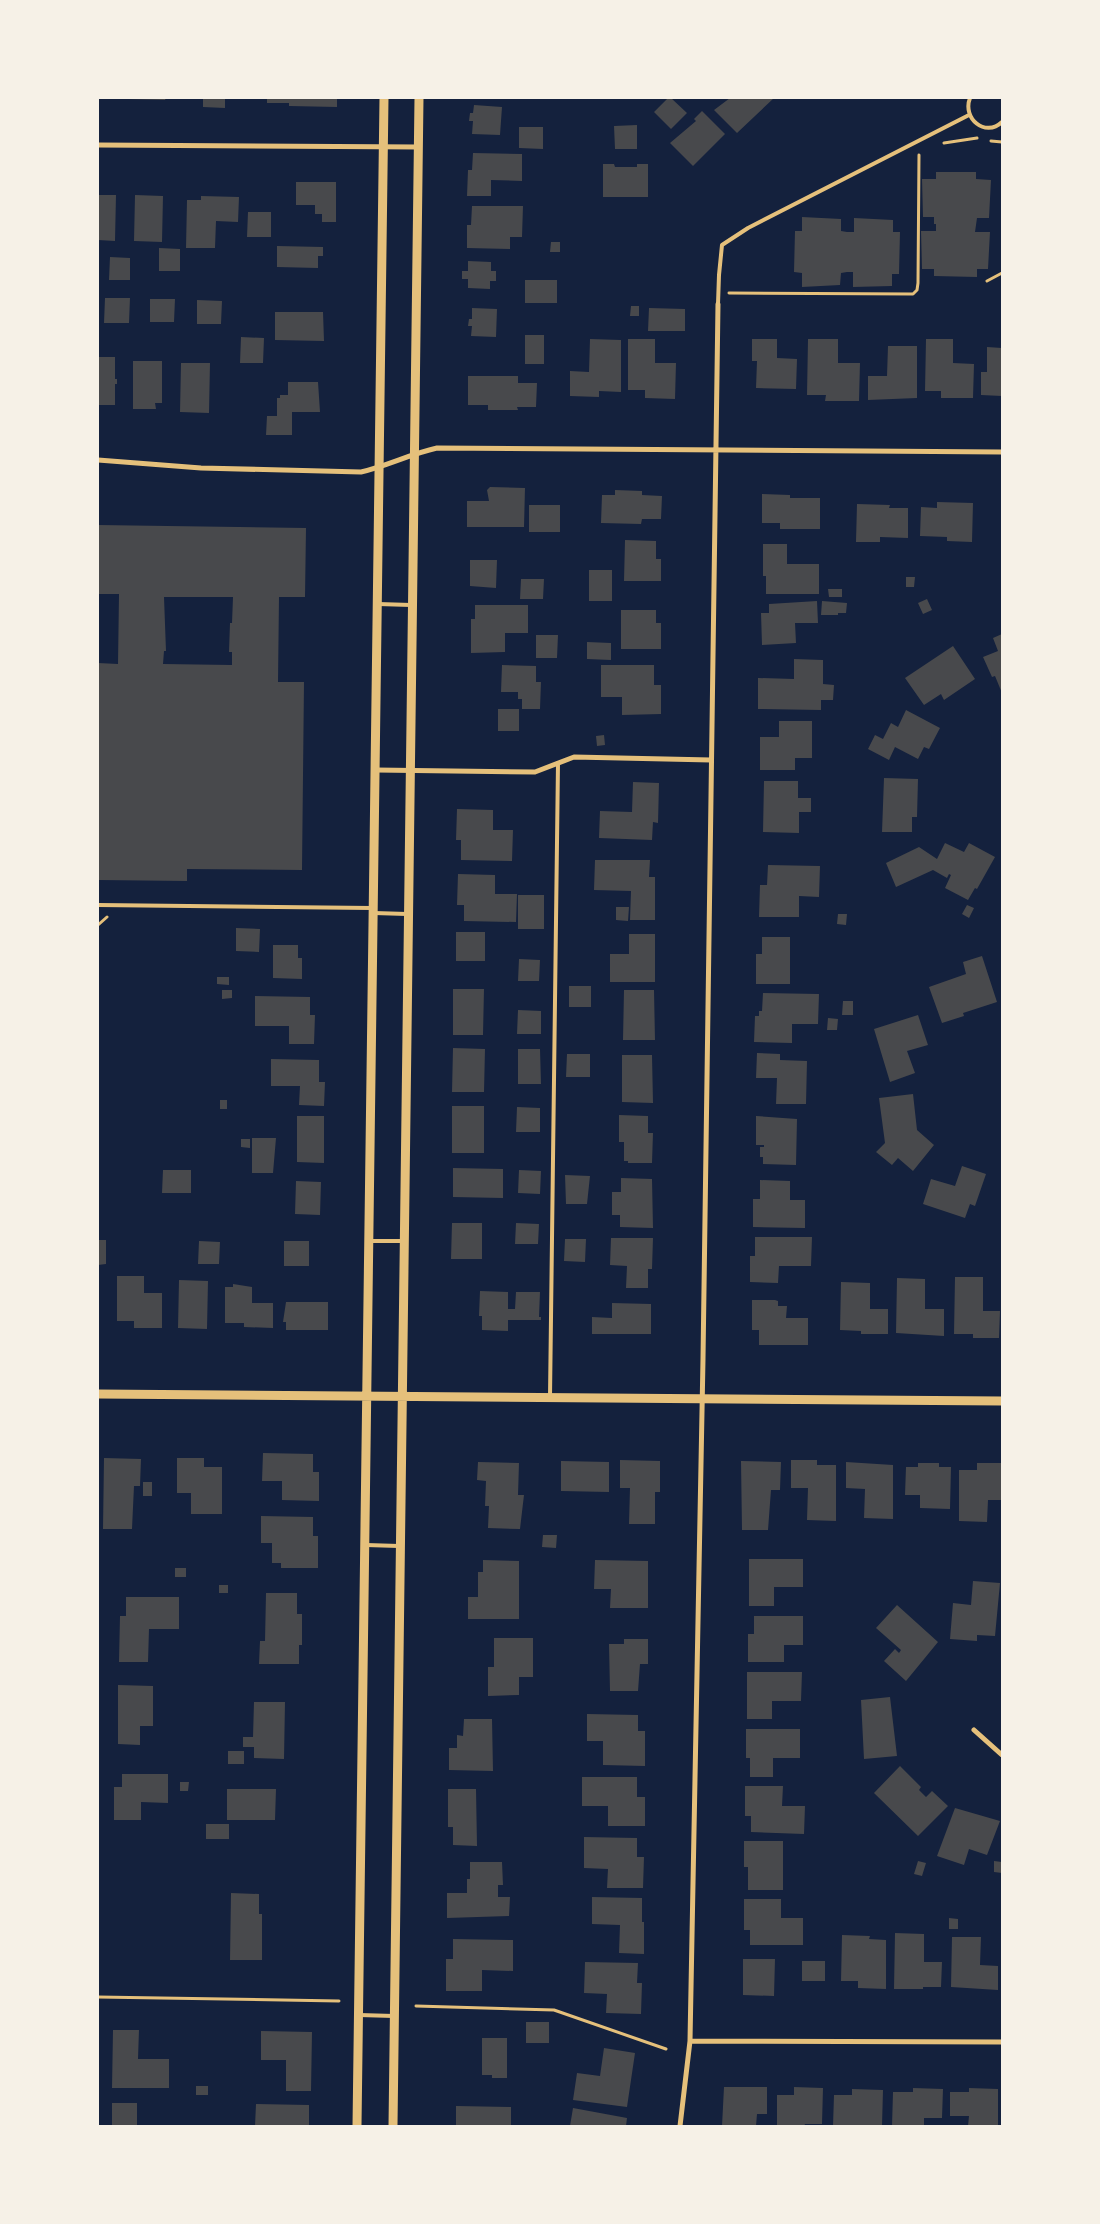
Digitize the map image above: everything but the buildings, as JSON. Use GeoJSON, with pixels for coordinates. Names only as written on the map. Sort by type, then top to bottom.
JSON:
{"type":"FeatureCollection","features":[{"type":"Feature","properties":{"kind":"street"},"geometry":{"type":"LineString","coordinates":[[357,2126],[384,98]]}},
{"type":"Feature","properties":{"kind":"street"},"geometry":{"type":"LineString","coordinates":[[393,2126],[419,98]]}},
{"type":"Feature","properties":{"kind":"street"},"geometry":{"type":"LineString","coordinates":[[98,145],[418,147]]}},
{"type":"Feature","properties":{"kind":"street"},"geometry":{"type":"LineString","coordinates":[[680,2126],[690,2041],[702,1398],[718,304]]}},
{"type":"Feature","properties":{"kind":"street"},"geometry":{"type":"LineString","coordinates":[[98,460],[258,471],[360,472],[380,468],[414,453],[437,448],[1002,452]]}},
{"type":"Feature","properties":{"kind":"street"},"geometry":{"type":"LineString","coordinates":[[376,770],[535,772],[574,757],[711,760]]}},
{"type":"Feature","properties":{"kind":"street"},"geometry":{"type":"LineString","coordinates":[[98,1394],[1002,1401]]}},
{"type":"Feature","properties":{"kind":"street"},"geometry":{"type":"LineString","coordinates":[[974,1730],[1002,1755]]}},
{"type":"Feature","properties":{"kind":"street"},"geometry":{"type":"LineString","coordinates":[[690,2041],[1002,2042]]}},
{"type":"Feature","properties":{"kind":"lane"},"geometry":{"type":"LineString","coordinates":[[970,98],[968,109],[973,121],[986,128],[992,128],[1002,122]]}},
{"type":"Feature","properties":{"kind":"lane"},"geometry":{"type":"LineString","coordinates":[[718,304],[722,245],[748,228],[969,115]]}},
{"type":"Feature","properties":{"kind":"lane"},"geometry":{"type":"LineString","coordinates":[[378,604],[413,605]]}},
{"type":"Feature","properties":{"kind":"lane"},"geometry":{"type":"LineString","coordinates":[[550,1397],[558,764]]}},
{"type":"Feature","properties":{"kind":"lane"},"geometry":{"type":"LineString","coordinates":[[98,905],[374,911],[409,914]]}},
{"type":"Feature","properties":{"kind":"lane"},"geometry":{"type":"LineString","coordinates":[[370,1241],[405,1242]]}},
{"type":"Feature","properties":{"kind":"lane"},"geometry":{"type":"LineString","coordinates":[[366,1545],[400,1546]]}},
{"type":"Feature","properties":{"kind":"lane"},"geometry":{"type":"LineString","coordinates":[[359,2015],[394,2016]]}},
{"type":"Feature","properties":{"kind":"path"},"geometry":{"type":"LineString","coordinates":[[719,292],[913,294],[917,290],[918,284],[919,155]]}},
{"type":"Feature","properties":{"kind":"path"},"geometry":{"type":"LineString","coordinates":[[988,281],[1002,273]]}},
{"type":"Feature","properties":{"kind":"path"},"geometry":{"type":"LineString","coordinates":[[98,1997],[339,2001]]}},
{"type":"Feature","properties":{"kind":"path"},"geometry":{"type":"LineString","coordinates":[[416,2006],[554,2010],[666,2049]]}}]}
